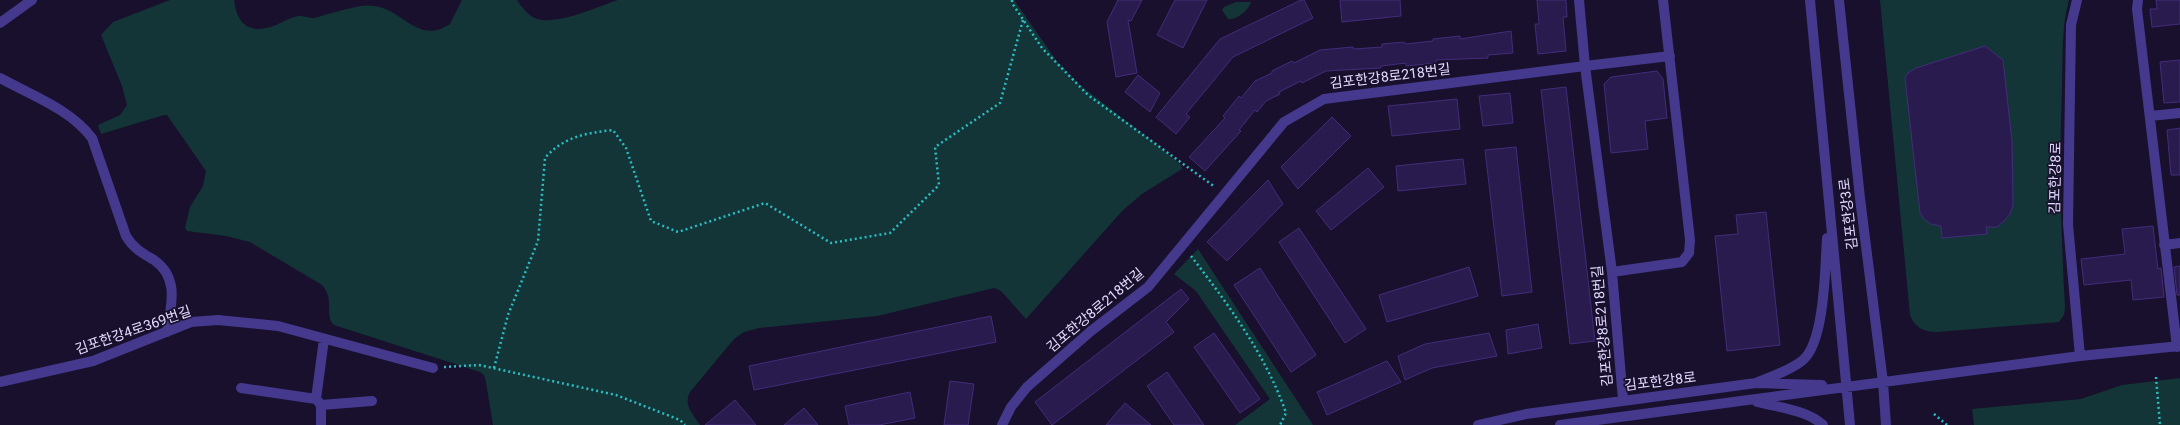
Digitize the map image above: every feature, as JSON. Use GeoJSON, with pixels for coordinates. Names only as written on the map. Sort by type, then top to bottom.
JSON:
{"type":"FeatureCollection","features":[{"type":"Feature","properties":{"kind":"street"},"geometry":{"type":"LineString","coordinates":[[0,23],[32,0]]}},
{"type":"Feature","properties":{"kind":"street"},"geometry":{"type":"LineString","coordinates":[[1579,0],[1585,66],[1670,56]]}},
{"type":"Feature","properties":{"kind":"street"},"geometry":{"type":"LineString","coordinates":[[1612,272],[1682,262],[1689,253],[1690,240],[1663,0]]}},
{"type":"Feature","properties":{"kind":"street","name":"김포한강3로"},"geometry":{"type":"LineString","coordinates":[[1810,0],[1850,425]]}},
{"type":"Feature","properties":{"kind":"street","name":"김포한강3로"},"geometry":{"type":"LineString","coordinates":[[1839,0],[1860,198],[1883,382],[1886,425]]}},
{"type":"Feature","properties":{"kind":"street","name":"김포한강8로"},"geometry":{"type":"LineString","coordinates":[[2077,0],[2071,26],[2068,224],[2080,356]]}},
{"type":"Feature","properties":{"kind":"street"},"geometry":{"type":"LineString","coordinates":[[2138,0],[2137,9],[2164,245],[2178,346]]}},
{"type":"Feature","properties":{"kind":"street","name":"김포한강8로218번길"},"geometry":{"type":"LineString","coordinates":[[1002,425],[1011,407],[1027,387],[1091,331],[1148,287],[1284,122],[1324,99],[1585,66],[1612,272],[1623,400]]}},
{"type":"Feature","properties":{"kind":"street"},"geometry":{"type":"LineString","coordinates":[[0,78],[28,92],[72,118],[86,129],[92,138],[126,236],[135,248],[156,261],[170,279],[173,293],[167,332]]}},
{"type":"Feature","properties":{"kind":"street"},"geometry":{"type":"LineString","coordinates":[[2150,116],[2180,112]]}},
{"type":"Feature","properties":{"kind":"street"},"geometry":{"type":"LineString","coordinates":[[1756,383],[1803,360],[1811,350],[1816,336],[1822,306],[1829,210]]}},
{"type":"Feature","properties":{"kind":"street"},"geometry":{"type":"LineString","coordinates":[[2164,245],[2180,244]]}},
{"type":"Feature","properties":{"kind":"street","name":"김포한강4로369번길"},"geometry":{"type":"LineString","coordinates":[[0,382],[93,361],[191,322],[218,320],[278,326],[433,368]]}},
{"type":"Feature","properties":{"kind":"street"},"geometry":{"type":"LineString","coordinates":[[321,425],[318,402],[324,339]]}},
{"type":"Feature","properties":{"kind":"street","name":"김포한강8로"},"geometry":{"type":"LineString","coordinates":[[1560,425],[1624,421],[1846,386],[2080,356],[2178,346]]}},
{"type":"Feature","properties":{"kind":"street","name":"김포한강8로"},"geometry":{"type":"LineString","coordinates":[[1478,425],[1526,414],[1756,383],[1846,386]]}},
{"type":"Feature","properties":{"kind":"street"},"geometry":{"type":"LineString","coordinates":[[241,388],[318,402],[372,401]]}},
{"type":"Feature","properties":{"kind":"street"},"geometry":{"type":"LineString","coordinates":[[1753,401],[1799,413],[1818,420],[1823,425]]}},
{"type":"Feature","properties":{"kind":"path"},"geometry":{"type":"LineString","coordinates":[[1008,0],[1012,2],[1042,48],[1088,95],[1220,190]]}},
{"type":"Feature","properties":{"kind":"path"},"geometry":{"type":"LineString","coordinates":[[494,368],[508,315],[538,242],[545,158],[553,149],[582,134],[613,130],[626,148],[651,222],[678,232],[765,203],[831,243],[890,233],[939,185],[935,147],[1000,103],[1023,20]]}},
{"type":"Feature","properties":{"kind":"path"},"geometry":{"type":"LineString","coordinates":[[1191,256],[1230,307],[1278,389],[1286,413],[1280,425]]}},
{"type":"Feature","properties":{"kind":"path"},"geometry":{"type":"LineString","coordinates":[[433,368],[479,365],[616,395],[680,420],[685,425]]}},
{"type":"Feature","properties":{"kind":"path"},"geometry":{"type":"LineString","coordinates":[[2156,377],[2160,425]]}},
{"type":"Feature","properties":{"kind":"path"},"geometry":{"type":"LineString","coordinates":[[1934,414],[1946,425]]}},
{"type":"Feature","properties":{"kind":"green space"},"geometry":{"type":"Polygon","coordinates":[[[170,0],[234,0],[238,16],[242,22],[247,26],[259,29],[267,28],[290,18],[299,16],[314,18],[361,6],[375,6],[397,15],[417,27],[427,30],[437,30],[450,24],[462,0],[517,0],[531,16],[537,19],[556,20],[618,0],[1014,0],[1056,60],[1080,85],[1169,154],[1181,165],[1182,169],[1142,194],[1123,210],[1026,319],[1001,291],[994,288],[877,316],[759,328],[744,332],[734,339],[690,392],[688,397],[688,405],[700,425],[493,425],[486,382],[484,375],[480,372],[334,325],[329,316],[328,296],[322,285],[250,242],[226,236],[187,231],[185,228],[190,207],[203,186],[206,171],[167,115],[101,134],[98,125],[120,115],[127,105],[122,86],[101,35],[113,22],[170,0]]]}},
{"type":"Feature","properties":{"kind":"green space"},"geometry":{"type":"Polygon","coordinates":[[[1880,0],[2069,0],[2066,11],[2063,44],[2061,142],[2065,308],[2064,315],[2059,322],[1937,332],[1924,330],[1914,323],[1910,315],[1880,0]]]}},
{"type":"Feature","properties":{"kind":"green space"},"geometry":{"type":"Polygon","coordinates":[[[1236,2],[1251,2],[1242,14],[1235,18],[1228,19],[1222,10],[1224,7],[1236,2]]]}},
{"type":"Feature","properties":{"kind":"green space"},"geometry":{"type":"Polygon","coordinates":[[[1198,249],[1313,425],[1235,425],[1270,399],[1196,291],[1174,274],[1198,249]]]}},
{"type":"Feature","properties":{"kind":"green space"},"geometry":{"type":"Polygon","coordinates":[[[2180,378],[2180,425],[1974,425],[1972,409],[2081,399],[2122,385],[2180,378]]]}},
{"type":"Feature","properties":{"kind":"building"},"geometry":{"type":"Polygon","coordinates":[[[1118,0],[1142,0],[1131,21],[1128,20],[1137,73],[1116,77],[1107,22],[1118,0]]]}},
{"type":"Feature","properties":{"kind":"building"},"geometry":{"type":"Polygon","coordinates":[[[1175,0],[1207,0],[1183,48],[1157,35],[1175,0]]]}},
{"type":"Feature","properties":{"kind":"building"},"geometry":{"type":"Polygon","coordinates":[[[1301,0],[1304,0],[1313,18],[1233,57],[1186,114],[1190,117],[1176,134],[1156,117],[1220,39],[1301,0]]]}},
{"type":"Feature","properties":{"kind":"building"},"geometry":{"type":"Polygon","coordinates":[[[1340,0],[1400,0],[1401,16],[1342,22],[1340,0]]]}},
{"type":"Feature","properties":{"kind":"building"},"geometry":{"type":"Polygon","coordinates":[[[1537,0],[1566,0],[1567,17],[1563,17],[1566,51],[1538,54],[1535,24],[1539,24],[1537,0]]]}},
{"type":"Feature","properties":{"kind":"building"},"geometry":{"type":"Polygon","coordinates":[[[2156,0],[2180,0],[2180,24],[2152,27],[2150,9],[2157,9],[2156,0]]]}},
{"type":"Feature","properties":{"kind":"building"},"geometry":{"type":"Polygon","coordinates":[[[1511,31],[1513,53],[1488,55],[1488,58],[1436,60],[1436,63],[1406,66],[1406,63],[1381,66],[1381,68],[1326,71],[1279,92],[1280,94],[1266,101],[1257,112],[1255,110],[1239,130],[1241,131],[1205,171],[1189,157],[1225,118],[1223,116],[1239,96],[1241,98],[1255,81],[1292,61],[1294,63],[1320,50],[1353,47],[1354,49],[1382,47],[1382,44],[1404,42],[1405,44],[1460,36],[1460,39],[1511,31]]]}},
{"type":"Feature","properties":{"kind":"building"},"geometry":{"type":"Polygon","coordinates":[[[1985,46],[2003,60],[2012,141],[2013,205],[2010,214],[1997,227],[1986,227],[1987,234],[1942,238],[1941,226],[1931,224],[1924,219],[1920,213],[1905,78],[1908,73],[1916,68],[1985,46]]]}},
{"type":"Feature","properties":{"kind":"building"},"geometry":{"type":"Polygon","coordinates":[[[2180,60],[2180,102],[2164,103],[2160,62],[2180,60]]]}},
{"type":"Feature","properties":{"kind":"building"},"geometry":{"type":"Polygon","coordinates":[[[1657,71],[1663,79],[1667,118],[1645,121],[1648,149],[1611,153],[1604,84],[1611,77],[1657,71]]]}},
{"type":"Feature","properties":{"kind":"building"},"geometry":{"type":"Polygon","coordinates":[[[1138,75],[1160,93],[1150,112],[1125,92],[1138,75]]]}},
{"type":"Feature","properties":{"kind":"building"},"geometry":{"type":"Polygon","coordinates":[[[1566,87],[1595,341],[1570,344],[1541,90],[1566,87]]]}},
{"type":"Feature","properties":{"kind":"building"},"geometry":{"type":"Polygon","coordinates":[[[1510,93],[1513,123],[1483,126],[1479,96],[1510,93]]]}},
{"type":"Feature","properties":{"kind":"building"},"geometry":{"type":"Polygon","coordinates":[[[1457,99],[1460,129],[1392,136],[1388,106],[1457,99]]]}},
{"type":"Feature","properties":{"kind":"building"},"geometry":{"type":"Polygon","coordinates":[[[1332,117],[1351,136],[1298,189],[1281,167],[1332,117]]]}},
{"type":"Feature","properties":{"kind":"building"},"geometry":{"type":"Polygon","coordinates":[[[2180,128],[2180,175],[2171,175],[2167,130],[2180,128]]]}},
{"type":"Feature","properties":{"kind":"building"},"geometry":{"type":"Polygon","coordinates":[[[1516,147],[1532,292],[1502,296],[1485,150],[1516,147]]]}},
{"type":"Feature","properties":{"kind":"building"},"geometry":{"type":"Polygon","coordinates":[[[1463,159],[1466,184],[1398,191],[1396,166],[1463,159]]]}},
{"type":"Feature","properties":{"kind":"building"},"geometry":{"type":"Polygon","coordinates":[[[1368,168],[1384,187],[1331,230],[1316,211],[1368,168]]]}},
{"type":"Feature","properties":{"kind":"building"},"geometry":{"type":"Polygon","coordinates":[[[1268,180],[1283,204],[1227,261],[1207,242],[1268,180]]]}},
{"type":"Feature","properties":{"kind":"building"},"geometry":{"type":"Polygon","coordinates":[[[1766,212],[1780,345],[1727,351],[1715,236],[1738,234],[1736,215],[1766,212]]]}},
{"type":"Feature","properties":{"kind":"building"},"geometry":{"type":"Polygon","coordinates":[[[2153,226],[2158,269],[2161,268],[2164,297],[2133,300],[2131,280],[2084,285],[2081,259],[2125,254],[2122,229],[2153,226]]]}},
{"type":"Feature","properties":{"kind":"building"},"geometry":{"type":"Polygon","coordinates":[[[1299,228],[1366,329],[1345,343],[1279,242],[1299,228]]]}},
{"type":"Feature","properties":{"kind":"building"},"geometry":{"type":"Polygon","coordinates":[[[2180,266],[2180,295],[2177,295],[2174,267],[2180,266]]]}},
{"type":"Feature","properties":{"kind":"building"},"geometry":{"type":"Polygon","coordinates":[[[1469,267],[1478,296],[1387,322],[1379,295],[1469,267]]]}},
{"type":"Feature","properties":{"kind":"building"},"geometry":{"type":"Polygon","coordinates":[[[1260,268],[1316,355],[1291,372],[1234,285],[1260,268]]]}},
{"type":"Feature","properties":{"kind":"building"},"geometry":{"type":"Polygon","coordinates":[[[1181,289],[1189,299],[1166,322],[1174,332],[1052,425],[1035,402],[1181,289]]]}},
{"type":"Feature","properties":{"kind":"building"},"geometry":{"type":"Polygon","coordinates":[[[991,316],[996,342],[754,390],[749,366],[991,316]]]}},
{"type":"Feature","properties":{"kind":"building"},"geometry":{"type":"Polygon","coordinates":[[[1538,324],[1542,348],[1508,354],[1506,330],[1538,324]]]}},
{"type":"Feature","properties":{"kind":"building"},"geometry":{"type":"Polygon","coordinates":[[[1214,333],[1260,399],[1240,413],[1194,347],[1214,333]]]}},
{"type":"Feature","properties":{"kind":"building"},"geometry":{"type":"Polygon","coordinates":[[[1489,333],[1497,356],[1432,368],[1405,380],[1398,356],[1425,344],[1489,333]]]}},
{"type":"Feature","properties":{"kind":"building"},"geometry":{"type":"Polygon","coordinates":[[[1387,361],[1401,382],[1327,415],[1317,392],[1387,361]]]}},
{"type":"Feature","properties":{"kind":"building"},"geometry":{"type":"Polygon","coordinates":[[[1167,372],[1204,425],[1174,425],[1147,386],[1167,372]]]}},
{"type":"Feature","properties":{"kind":"building"},"geometry":{"type":"Polygon","coordinates":[[[950,381],[974,384],[968,425],[944,425],[950,381]]]}},
{"type":"Feature","properties":{"kind":"building"},"geometry":{"type":"Polygon","coordinates":[[[910,392],[915,418],[879,425],[849,425],[845,406],[910,392]]]}},
{"type":"Feature","properties":{"kind":"building"},"geometry":{"type":"Polygon","coordinates":[[[735,400],[756,425],[705,425],[735,400]]]}},
{"type":"Feature","properties":{"kind":"building"},"geometry":{"type":"Polygon","coordinates":[[[1125,403],[1151,425],[1106,425],[1125,403]]]}},
{"type":"Feature","properties":{"kind":"building"},"geometry":{"type":"Polygon","coordinates":[[[804,408],[818,425],[784,425],[804,408]]]}}]}
